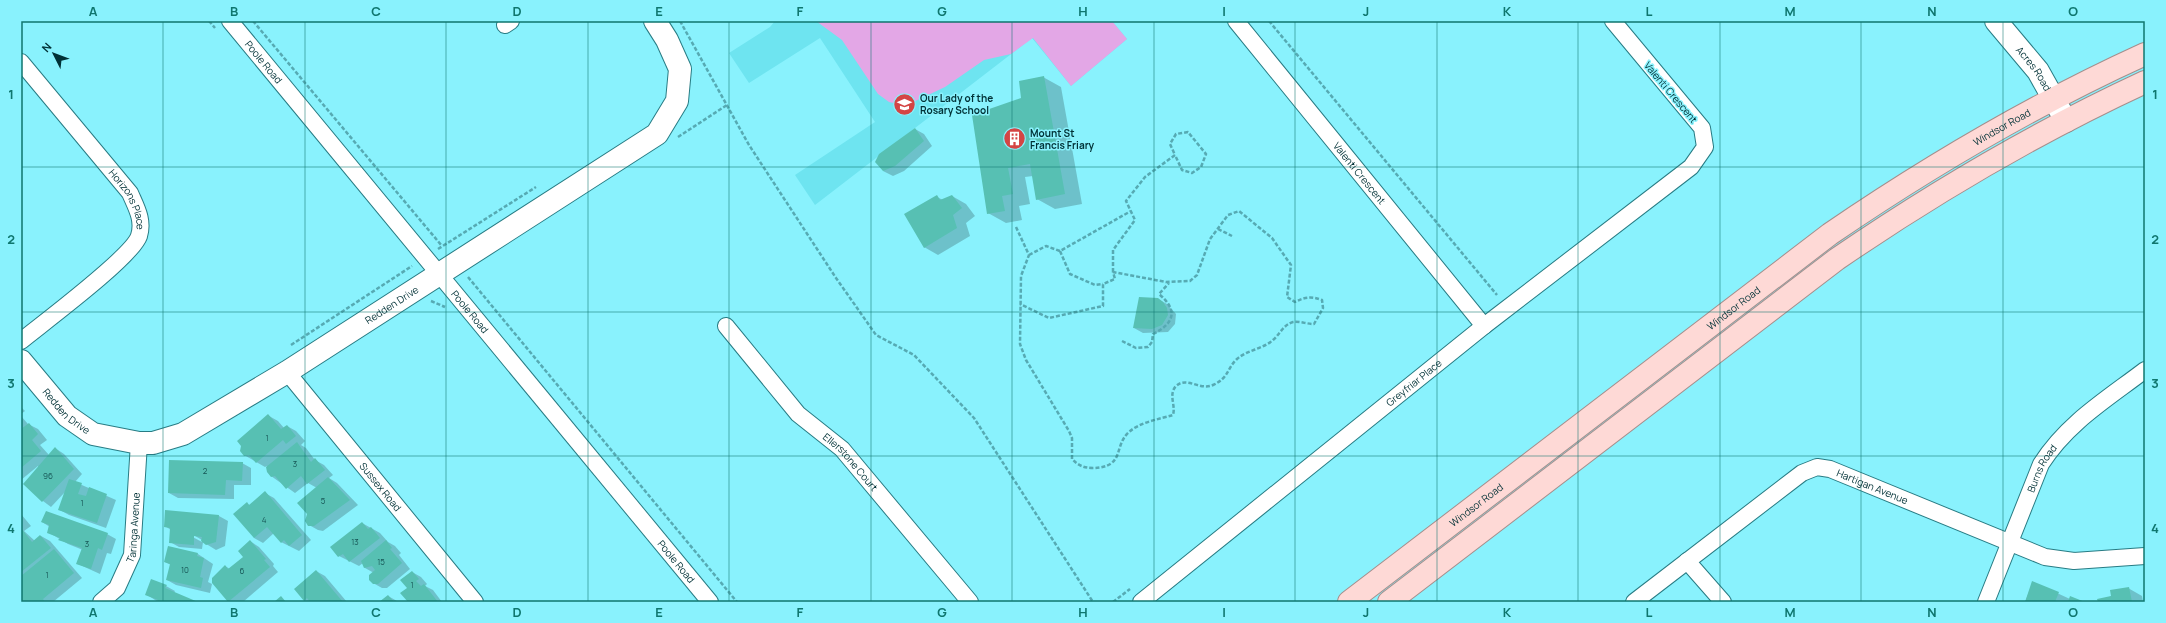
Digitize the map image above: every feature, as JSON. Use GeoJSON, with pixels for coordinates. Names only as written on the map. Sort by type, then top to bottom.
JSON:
{"type":"FeatureCollection","features":[{"type":"Feature","properties":{"kind":"main road","name":"Windsor Road"},"geometry":{"type":"LineString","coordinates":[[1349,602],[1830,234],[1953,153],[2054,98],[2145,54]]}},
{"type":"Feature","properties":{"kind":"main road"},"geometry":{"type":"LineString","coordinates":[[1389,602],[1837,259],[1904,214],[1978,169],[2066,121],[2145,82]]}},
{"type":"Feature","properties":{"kind":"street","name":"Poole Road"},"geometry":{"type":"LineString","coordinates":[[230,21],[426,257],[456,269],[710,602]]}},
{"type":"Feature","properties":{"kind":"street","name":"Redden Drive"},"geometry":{"type":"LineString","coordinates":[[21,360],[67,416],[93,434],[139,443],[153,443],[183,434],[456,269],[657,134],[677,101],[680,69],[667,40],[655,21]]}},
{"type":"Feature","properties":{"kind":"street","name":"Valenti Crescent"},"geometry":{"type":"LineString","coordinates":[[1236,21],[1484,326]]}},
{"type":"Feature","properties":{"kind":"street","name":"Valenti Crescent"},"geometry":{"type":"LineString","coordinates":[[1613,21],[1702,128],[1705,147],[1691,167]]}},
{"type":"Feature","properties":{"kind":"street","name":"Acres Road"},"geometry":{"type":"LineString","coordinates":[[1996,21],[2038,71],[2066,121]]}},
{"type":"Feature","properties":{"kind":"street","name":"Horizons Place"},"geometry":{"type":"LineString","coordinates":[[21,62],[130,193],[141,218],[139,237],[122,258],[21,341]]}},
{"type":"Feature","properties":{"kind":"street","name":"Greyfriar Place"},"geometry":{"type":"LineString","coordinates":[[1141,602],[1484,326],[1691,167]]}},
{"type":"Feature","properties":{"kind":"street","name":"Ellerstone Court"},"geometry":{"type":"LineString","coordinates":[[726,326],[798,414],[842,449],[970,602]]}},
{"type":"Feature","properties":{"kind":"street","name":"Burns Road"},"geometry":{"type":"LineString","coordinates":[[1986,602],[2041,464],[2050,450],[2071,426],[2145,370]]}},
{"type":"Feature","properties":{"kind":"street","name":"Sussex Road"},"geometry":{"type":"LineString","coordinates":[[287,372],[475,602]]}},
{"type":"Feature","properties":{"kind":"street","name":"Taringa Avenue"},"geometry":{"type":"LineString","coordinates":[[101,602],[117,588],[132,555],[139,443]]}},
{"type":"Feature","properties":{"kind":"street","name":"Hartigan Avenue"},"geometry":{"type":"LineString","coordinates":[[1634,602],[1802,473],[1817,467],[1830,470],[2045,557],[2064,560],[2145,556]]}},
{"type":"Feature","properties":{"kind":"street"},"geometry":{"type":"LineString","coordinates":[[1687,561],[1723,602]]}},
{"type":"Feature","properties":{"kind":"path"},"geometry":{"type":"LineString","coordinates":[[253,21],[442,246],[456,269],[467,276],[737,602]]}},
{"type":"Feature","properties":{"kind":"path"},"geometry":{"type":"LineString","coordinates":[[680,21],[749,145],[836,278],[876,335],[914,355],[974,418],[1093,602]]}},
{"type":"Feature","properties":{"kind":"path"},"geometry":{"type":"LineString","coordinates":[[1269,21],[1499,297]]}},
{"type":"Feature","properties":{"kind":"path"},"geometry":{"type":"LineString","coordinates":[[674,140],[727,105]]}},
{"type":"Feature","properties":{"kind":"path"},"geometry":{"type":"LineString","coordinates":[[1188,132],[1206,154],[1201,167],[1192,173],[1182,170],[1175,155],[1170,144],[1176,134],[1188,132]]}},
{"type":"Feature","properties":{"kind":"path"},"geometry":{"type":"LineString","coordinates":[[1113,272],[1169,282],[1190,281],[1197,275],[1210,239],[1228,215],[1239,211],[1272,238],[1291,266],[1287,297],[1295,302],[1305,297],[1313,297],[1322,300],[1323,308],[1318,318],[1314,324],[1295,322],[1287,324],[1272,341],[1237,359],[1226,378],[1213,385],[1204,388],[1188,382],[1179,384],[1174,388],[1171,398],[1175,409],[1173,415],[1130,431],[1125,437],[1120,451],[1113,462],[1106,468],[1089,468],[1079,466],[1072,459],[1072,438],[1069,431],[1026,360],[1020,344],[1021,276],[1029,255],[1046,246],[1060,251],[1070,274],[1095,285],[1103,284],[1115,279],[1113,272],[1112,250],[1135,220],[1126,201],[1145,177],[1175,155]]}},
{"type":"Feature","properties":{"kind":"path"},"geometry":{"type":"LineString","coordinates":[[285,349],[442,246],[543,183]]}},
{"type":"Feature","properties":{"kind":"path"},"geometry":{"type":"LineString","coordinates":[[1060,251],[1131,211]]}},
{"type":"Feature","properties":{"kind":"path"},"geometry":{"type":"LineString","coordinates":[[1016,227],[1029,255]]}},
{"type":"Feature","properties":{"kind":"path"},"geometry":{"type":"LineString","coordinates":[[1218,229],[1232,236]]}},
{"type":"Feature","properties":{"kind":"path"},"geometry":{"type":"LineString","coordinates":[[1122,342],[1136,348],[1148,348],[1152,342],[1153,334],[1167,326],[1172,316],[1170,308],[1166,300],[1159,294],[1169,282]]}},
{"type":"Feature","properties":{"kind":"path"},"geometry":{"type":"LineString","coordinates":[[1020,304],[1048,318],[1103,306],[1103,284]]}},
{"type":"Feature","properties":{"kind":"path"},"geometry":{"type":"LineString","coordinates":[[426,302],[430,301],[448,308]]}},
{"type":"Feature","properties":{"kind":"shaded area","name":"Our Lady of the Rosary School"},"geometry":{"type":"Polygon","coordinates":[[[775,21],[1112,21],[1127,39],[1071,86],[1032,38],[815,205],[795,175],[875,122],[820,38],[749,83],[729,53],[770,27],[775,21]]]}},
{"type":"Feature","properties":{"kind":"shaded area"},"geometry":{"type":"Polygon","coordinates":[[[816,21],[1112,21],[1127,39],[1071,86],[1033,38],[1011,54],[984,60],[945,87],[909,104],[898,104],[889,102],[878,94],[842,40],[816,21]]]}},
{"type":"Feature","properties":{"kind":"building","name":"Mount St Francis Friary"},"geometry":{"type":"Polygon","coordinates":[[[1044,76],[1065,194],[1036,200],[1030,164],[1008,168],[1013,194],[1002,196],[1005,211],[987,214],[972,115],[1021,98],[1019,81],[1044,76]]]}},
{"type":"Feature","properties":{"kind":"building"},"geometry":{"type":"Polygon","coordinates":[[[915,128],[924,141],[895,166],[883,171],[875,162],[879,154],[915,128]]]}},
{"type":"Feature","properties":{"kind":"building"},"geometry":{"type":"Polygon","coordinates":[[[937,195],[940,200],[952,195],[962,208],[953,215],[957,228],[924,248],[904,214],[937,195]]]}},
{"type":"Feature","properties":{"kind":"building"},"geometry":{"type":"Polygon","coordinates":[[[1139,297],[1158,298],[1163,302],[1167,308],[1168,315],[1162,325],[1152,329],[1133,328],[1139,297]]]}},
{"type":"Feature","properties":{"kind":"building"},"geometry":{"type":"Polygon","coordinates":[[[268,414],[281,429],[287,425],[296,436],[286,444],[283,440],[256,463],[249,455],[244,456],[240,451],[241,446],[237,441],[268,414]]]}},
{"type":"Feature","properties":{"kind":"building"},"geometry":{"type":"Polygon","coordinates":[[[29,423],[38,434],[32,440],[41,451],[21,468],[21,429],[29,423]]]}},
{"type":"Feature","properties":{"kind":"building"},"geometry":{"type":"Polygon","coordinates":[[[297,442],[311,462],[315,458],[325,470],[307,484],[301,476],[286,489],[275,476],[271,477],[267,472],[266,467],[297,442]]]}},
{"type":"Feature","properties":{"kind":"building"},"geometry":{"type":"Polygon","coordinates":[[[55,447],[74,469],[42,502],[23,484],[55,447]]]}},
{"type":"Feature","properties":{"kind":"building"},"geometry":{"type":"Polygon","coordinates":[[[169,460],[243,462],[242,481],[226,480],[225,495],[168,493],[169,460]]]}},
{"type":"Feature","properties":{"kind":"building"},"geometry":{"type":"Polygon","coordinates":[[[328,477],[350,500],[314,526],[308,526],[305,521],[307,514],[297,503],[328,477]]]}},
{"type":"Feature","properties":{"kind":"building"},"geometry":{"type":"Polygon","coordinates":[[[69,479],[82,483],[78,494],[86,496],[89,487],[107,494],[97,523],[58,510],[69,479]]]}},
{"type":"Feature","properties":{"kind":"building"},"geometry":{"type":"Polygon","coordinates":[[[265,491],[302,535],[289,546],[284,540],[281,543],[267,527],[254,538],[233,514],[247,502],[249,505],[265,491]]]}},
{"type":"Feature","properties":{"kind":"building"},"geometry":{"type":"Polygon","coordinates":[[[165,510],[219,515],[216,542],[206,545],[201,541],[202,537],[194,536],[194,545],[169,543],[170,528],[164,527],[165,510]]]}},
{"type":"Feature","properties":{"kind":"building"},"geometry":{"type":"Polygon","coordinates":[[[46,511],[108,533],[102,550],[98,548],[91,569],[76,564],[82,548],[58,540],[60,538],[47,533],[49,525],[41,522],[46,511]]]}},
{"type":"Feature","properties":{"kind":"building"},"geometry":{"type":"Polygon","coordinates":[[[362,522],[368,529],[371,527],[380,538],[349,562],[343,554],[338,557],[330,547],[362,522]]]}},
{"type":"Feature","properties":{"kind":"building"},"geometry":{"type":"Polygon","coordinates":[[[21,528],[32,542],[40,535],[51,548],[21,572],[21,528]]]}},
{"type":"Feature","properties":{"kind":"building"},"geometry":{"type":"Polygon","coordinates":[[[250,540],[266,559],[264,560],[270,567],[228,602],[212,583],[212,578],[225,565],[228,569],[243,557],[238,551],[250,540]]]}},
{"type":"Feature","properties":{"kind":"building"},"geometry":{"type":"Polygon","coordinates":[[[386,540],[392,548],[390,549],[402,563],[378,584],[373,584],[369,580],[369,575],[375,570],[372,566],[364,568],[361,561],[386,540]]]}},
{"type":"Feature","properties":{"kind":"building"},"geometry":{"type":"Polygon","coordinates":[[[168,546],[198,553],[197,556],[204,558],[200,577],[203,578],[201,588],[166,580],[170,564],[164,562],[168,546]]]}},
{"type":"Feature","properties":{"kind":"building"},"geometry":{"type":"Polygon","coordinates":[[[54,549],[74,573],[43,599],[45,602],[21,602],[21,576],[54,549]]]}},
{"type":"Feature","properties":{"kind":"building"},"geometry":{"type":"Polygon","coordinates":[[[316,570],[343,602],[310,602],[307,598],[304,601],[294,589],[316,570]]]}},
{"type":"Feature","properties":{"kind":"building"},"geometry":{"type":"Polygon","coordinates":[[[412,571],[419,579],[416,581],[421,586],[424,584],[438,602],[408,602],[400,593],[407,588],[400,580],[412,571]]]}},
{"type":"Feature","properties":{"kind":"building"},"geometry":{"type":"Polygon","coordinates":[[[151,579],[167,585],[165,588],[198,602],[157,602],[158,600],[145,595],[151,579]]]}},
{"type":"Feature","properties":{"kind":"building"},"geometry":{"type":"Polygon","coordinates":[[[2032,581],[2059,592],[2055,602],[2025,602],[2032,581]]]}},
{"type":"Feature","properties":{"kind":"building"},"geometry":{"type":"Polygon","coordinates":[[[2129,587],[2132,602],[2098,602],[2097,599],[2111,596],[2110,590],[2129,587]]]}},
{"type":"Feature","properties":{"kind":"building"},"geometry":{"type":"Polygon","coordinates":[[[388,595],[394,602],[379,602],[388,595]]]}},
{"type":"Feature","properties":{"kind":"building"},"geometry":{"type":"Polygon","coordinates":[[[281,596],[286,602],[274,602],[281,596]]]}},
{"type":"Feature","properties":{"kind":"building"},"geometry":{"type":"Polygon","coordinates":[[[2070,596],[2085,602],[2068,602],[2070,596]]]}},
{"type":"Feature","properties":{"kind":"place","name":"Our Lady of the Rosary School"},"geometry":{"type":"Point","coordinates":[905,104]}},
{"type":"Feature","properties":{"kind":"place","name":"Mount St Francis Friary"},"geometry":{"type":"Point","coordinates":[1015,139]}}]}
